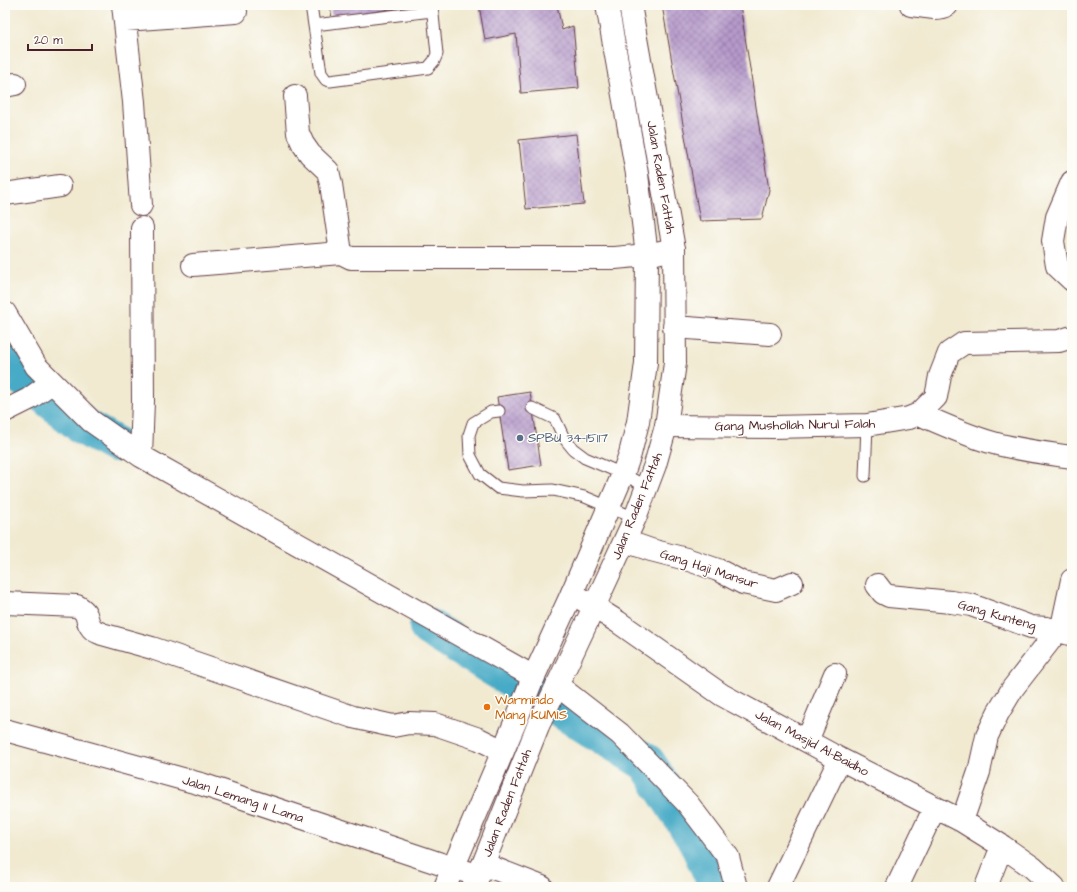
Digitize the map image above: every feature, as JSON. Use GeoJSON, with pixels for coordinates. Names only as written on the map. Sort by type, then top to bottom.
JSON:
{"type":"FeatureCollection","features":[{"type":"Feature","properties":{"kind":"street","name":"Jalan Raden Fattah"},"geometry":{"type":"LineString","coordinates":[[449,877],[532,681],[572,593],[623,474],[638,422],[646,363],[647,255],[637,174],[607,5]]}},
{"type":"Feature","properties":{"kind":"street","name":"Jalan Raden Fattah"},"geometry":{"type":"LineString","coordinates":[[479,875],[538,726],[635,518],[655,465],[666,426],[675,363],[674,249],[630,5]]}},
{"type":"Feature","properties":{"kind":"street"},"geometry":{"type":"LineString","coordinates":[[911,5],[933,8],[947,5]]}},
{"type":"Feature","properties":{"kind":"street"},"geometry":{"type":"LineString","coordinates":[[141,205],[134,102],[124,12],[236,12]]}},
{"type":"Feature","properties":{"kind":"street"},"geometry":{"type":"LineString","coordinates":[[295,96],[298,133],[310,154],[328,171],[341,253]]}},
{"type":"Feature","properties":{"kind":"street"},"geometry":{"type":"LineString","coordinates":[[1072,182],[1057,217],[1053,241],[1057,266],[1072,280]]}},
{"type":"Feature","properties":{"kind":"street"},"geometry":{"type":"LineString","coordinates":[[5,194],[60,186]]}},
{"type":"Feature","properties":{"kind":"street"},"geometry":{"type":"LineString","coordinates":[[141,456],[143,401],[142,228]]}},
{"type":"Feature","properties":{"kind":"street"},"geometry":{"type":"LineString","coordinates":[[193,265],[341,253],[351,258],[607,258],[647,255],[674,249]]}},
{"type":"Feature","properties":{"kind":"street"},"geometry":{"type":"LineString","coordinates":[[5,313],[36,366],[50,385],[91,421],[141,456],[532,681]]}},
{"type":"Feature","properties":{"kind":"street"},"geometry":{"type":"LineString","coordinates":[[674,327],[770,334]]}},
{"type":"Feature","properties":{"kind":"street","name":"Gang Mushollah Nurul Falah"},"geometry":{"type":"LineString","coordinates":[[666,426],[772,427],[867,425],[909,418],[919,414],[936,397],[940,376],[949,352],[964,343],[1059,341],[1072,337]]}},
{"type":"Feature","properties":{"kind":"street"},"geometry":{"type":"LineString","coordinates":[[5,410],[29,399],[50,385]]}},
{"type":"Feature","properties":{"kind":"street"},"geometry":{"type":"LineString","coordinates":[[919,414],[946,426],[990,442],[1015,448],[1072,457]]}},
{"type":"Feature","properties":{"kind":"street","name":"Gang Haji Mansur"},"geometry":{"type":"LineString","coordinates":[[625,541],[693,561],[718,570],[743,583],[776,590],[792,583]]}},
{"type":"Feature","properties":{"kind":"street"},"geometry":{"type":"LineString","coordinates":[[962,821],[979,772],[987,736],[998,713],[1013,688],[1065,632],[1063,622],[1072,580]]}},
{"type":"Feature","properties":{"kind":"street","name":"Gang Kunteng"},"geometry":{"type":"LineString","coordinates":[[877,585],[883,593],[889,596],[971,605],[1031,627],[1047,628],[1065,632]]}},
{"type":"Feature","properties":{"kind":"street","name":"Jalan Masjid Al-Baidho"},"geometry":{"type":"LineString","coordinates":[[572,593],[618,622],[722,695],[840,759],[962,821],[1032,867],[1054,887]]}},
{"type":"Feature","properties":{"kind":"street"},"geometry":{"type":"LineString","coordinates":[[5,603],[77,606],[84,610],[90,627],[94,631],[102,634],[152,648],[353,717],[393,726],[408,723],[435,724],[479,739],[503,751]]}},
{"type":"Feature","properties":{"kind":"street"},"geometry":{"type":"LineString","coordinates":[[807,741],[835,674]]}},
{"type":"Feature","properties":{"kind":"street"},"geometry":{"type":"LineString","coordinates":[[555,689],[620,734],[688,804],[728,857],[736,887]]}},
{"type":"Feature","properties":{"kind":"street","name":"Jalan Lemang II Lama"},"geometry":{"type":"LineString","coordinates":[[5,730],[201,784],[449,877],[479,875],[542,887]]}},
{"type":"Feature","properties":{"kind":"street"},"geometry":{"type":"LineString","coordinates":[[778,887],[840,759]]}},
{"type":"Feature","properties":{"kind":"street"},"geometry":{"type":"LineString","coordinates":[[897,887],[935,807]]}},
{"type":"Feature","properties":{"kind":"street"},"geometry":{"type":"LineString","coordinates":[[986,887],[1002,846]]}},
{"type":"Feature","properties":{"kind":"lane"},"geometry":{"type":"LineString","coordinates":[[311,5],[320,73],[326,80],[330,81],[428,68],[434,61],[437,54],[432,8],[314,25]]}},
{"type":"Feature","properties":{"kind":"lane"},"geometry":{"type":"LineString","coordinates":[[532,408],[555,419],[564,438],[573,449],[585,458],[623,474],[647,487]]}},
{"type":"Feature","properties":{"kind":"lane"},"geometry":{"type":"LineString","coordinates":[[499,411],[491,412],[473,423],[469,435],[470,455],[480,474],[498,488],[523,491],[554,490],[585,497],[635,518]]}},
{"type":"Feature","properties":{"kind":"lane"},"geometry":{"type":"LineString","coordinates":[[865,476],[867,425]]}},
{"type":"Feature","properties":{"kind":"building"},"geometry":{"type":"Polygon","coordinates":[[[330,5],[408,5],[408,6],[332,19],[330,5]]]}},
{"type":"Feature","properties":{"kind":"building"},"geometry":{"type":"Polygon","coordinates":[[[479,5],[557,5],[562,30],[573,26],[579,88],[521,93],[516,34],[485,40],[479,5]]]}},
{"type":"Feature","properties":{"kind":"building"},"geometry":{"type":"Polygon","coordinates":[[[662,5],[740,5],[769,190],[762,219],[700,221],[662,5]]]}},
{"type":"Feature","properties":{"kind":"building"},"geometry":{"type":"Polygon","coordinates":[[[576,134],[584,204],[526,209],[519,140],[576,134]]]}},
{"type":"Feature","properties":{"kind":"building","name":"SPBU 34-15117"},"geometry":{"type":"Polygon","coordinates":[[[530,392],[541,465],[508,470],[497,397],[530,392]]]}},
{"type":"Feature","properties":{"kind":"waterway"},"geometry":{"type":"LineString","coordinates":[[5,341],[20,375],[84,427],[114,444]]}},
{"type":"Feature","properties":{"kind":"waterway"},"geometry":{"type":"LineString","coordinates":[[428,627],[647,763],[697,841],[718,887]]}},
{"type":"Feature","properties":{"kind":"place","name":"SPBU 34-15117"},"geometry":{"type":"Point","coordinates":[520,438]}},
{"type":"Feature","properties":{"kind":"place","name":"Warmindo Mang KUMIS"},"geometry":{"type":"Point","coordinates":[487,707]}}]}
